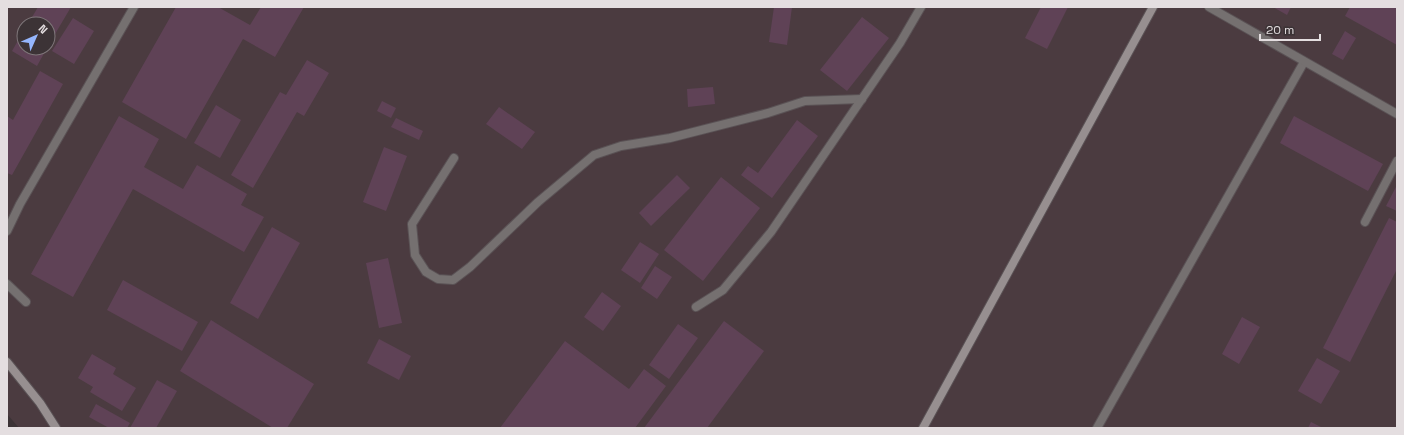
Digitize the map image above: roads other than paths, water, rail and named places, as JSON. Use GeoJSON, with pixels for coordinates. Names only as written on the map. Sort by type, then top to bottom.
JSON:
{"type":"FeatureCollection","features":[{"type":"Feature","properties":{"kind":"street"},"geometry":{"type":"LineString","coordinates":[[7,231],[24,197],[134,7]]}},
{"type":"Feature","properties":{"kind":"street"},"geometry":{"type":"LineString","coordinates":[[696,307],[723,290],[771,232],[900,43],[921,7]]}},
{"type":"Feature","properties":{"kind":"street"},"geometry":{"type":"LineString","coordinates":[[923,428],[1153,7]]}},
{"type":"Feature","properties":{"kind":"street"},"geometry":{"type":"LineString","coordinates":[[1209,7],[1397,114]]}},
{"type":"Feature","properties":{"kind":"street"},"geometry":{"type":"LineString","coordinates":[[1097,428],[1304,62]]}},
{"type":"Feature","properties":{"kind":"street"},"geometry":{"type":"LineString","coordinates":[[454,158],[412,224],[415,255],[426,272],[438,279],[453,280],[470,268],[538,202],[594,155],[621,146],[670,138],[768,113],[805,101],[862,100]]}},
{"type":"Feature","properties":{"kind":"street"},"geometry":{"type":"LineString","coordinates":[[1365,222],[1397,161]]}},
{"type":"Feature","properties":{"kind":"street"},"geometry":{"type":"LineString","coordinates":[[7,284],[26,302]]}},
{"type":"Feature","properties":{"kind":"street"},"geometry":{"type":"LineString","coordinates":[[7,362],[40,403],[56,428]]}}]}
